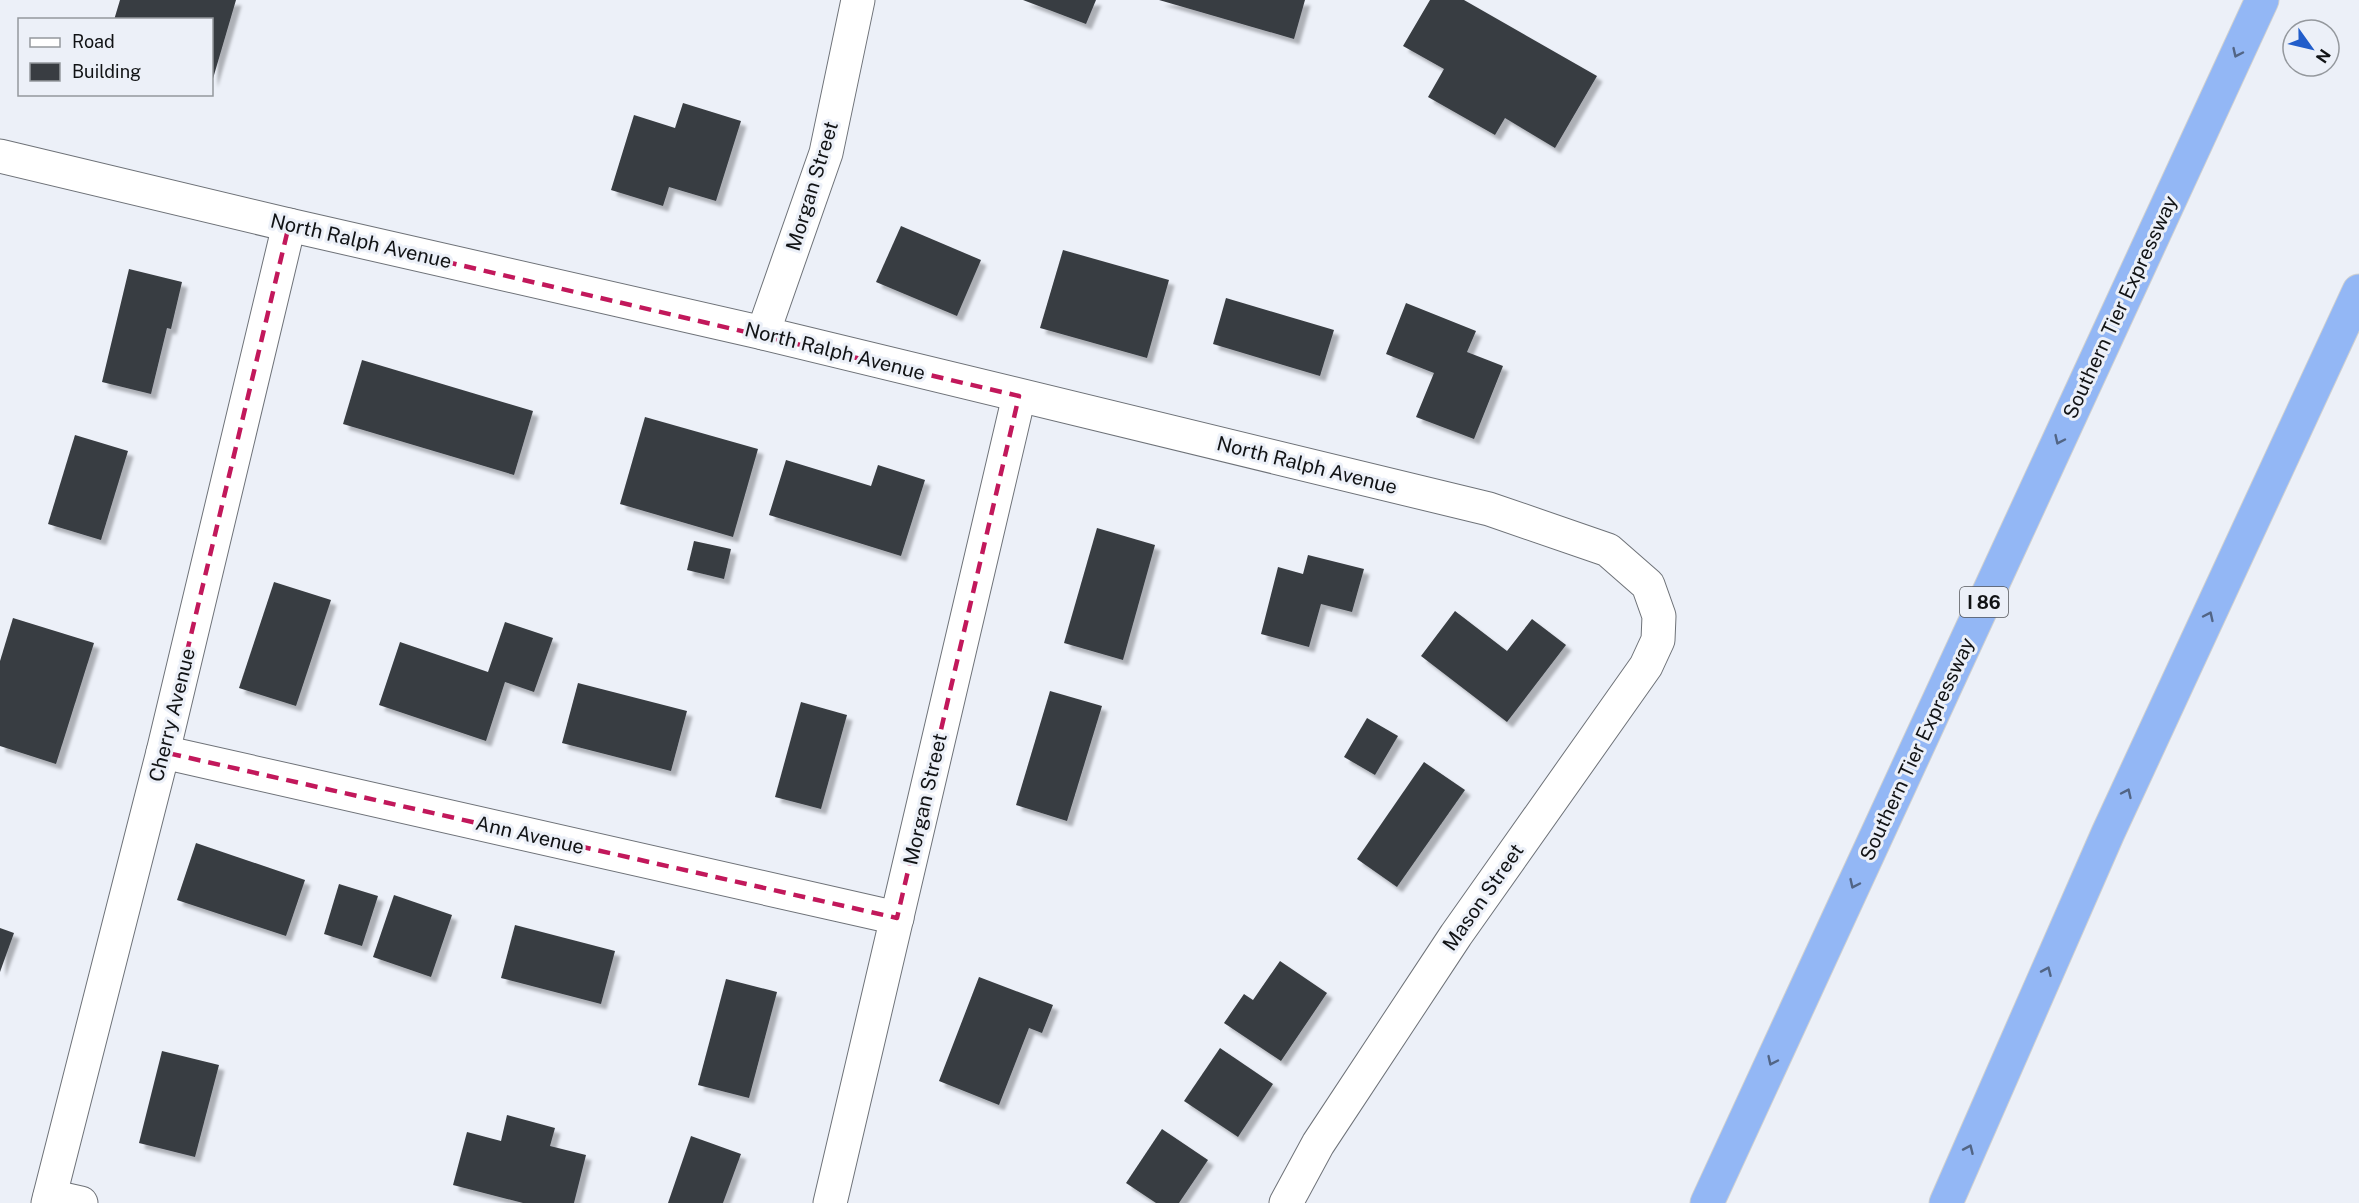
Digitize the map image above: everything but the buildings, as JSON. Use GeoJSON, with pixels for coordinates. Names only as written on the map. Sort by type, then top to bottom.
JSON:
{"type":"FeatureCollection","features":[{"type":"Feature","properties":{"kind":"highway","name":"Southern Tier Expressway"},"geometry":{"type":"LineString","coordinates":[[1707,1203],[2262,0]]}},
{"type":"Feature","properties":{"kind":"highway"},"geometry":{"type":"LineString","coordinates":[[1946,1203],[2108,833],[2359,291]]}},
{"type":"Feature","properties":{"kind":"street","name":"Morgan Street"},"geometry":{"type":"LineString","coordinates":[[763,333],[826,153],[858,0]]}},
{"type":"Feature","properties":{"kind":"street","name":"North Ralph Avenue"},"geometry":{"type":"LineString","coordinates":[[0,156],[289,225],[763,333],[1489,509],[1608,550],[1650,589]]}},
{"type":"Feature","properties":{"kind":"street","name":"Cherry Avenue"},"geometry":{"type":"LineString","coordinates":[[60,1201],[163,752],[289,225]]}},
{"type":"Feature","properties":{"kind":"street","name":"Morgan Street"},"geometry":{"type":"LineString","coordinates":[[830,1203],[1019,396]]}},
{"type":"Feature","properties":{"kind":"street","name":"Mason Street"},"geometry":{"type":"LineString","coordinates":[[1286,1203],[1318,1144],[1456,935],[1646,666],[1658,639],[1659,616],[1650,589]]}},
{"type":"Feature","properties":{"kind":"street","name":"Ann Avenue"},"geometry":{"type":"LineString","coordinates":[[163,752],[897,918]]}},
{"type":"Feature","properties":{"kind":"highlighted area"},"geometry":{"type":"Polygon","coordinates":[[[289,225],[1019,396],[897,918],[163,752],[289,225]]]}}]}
